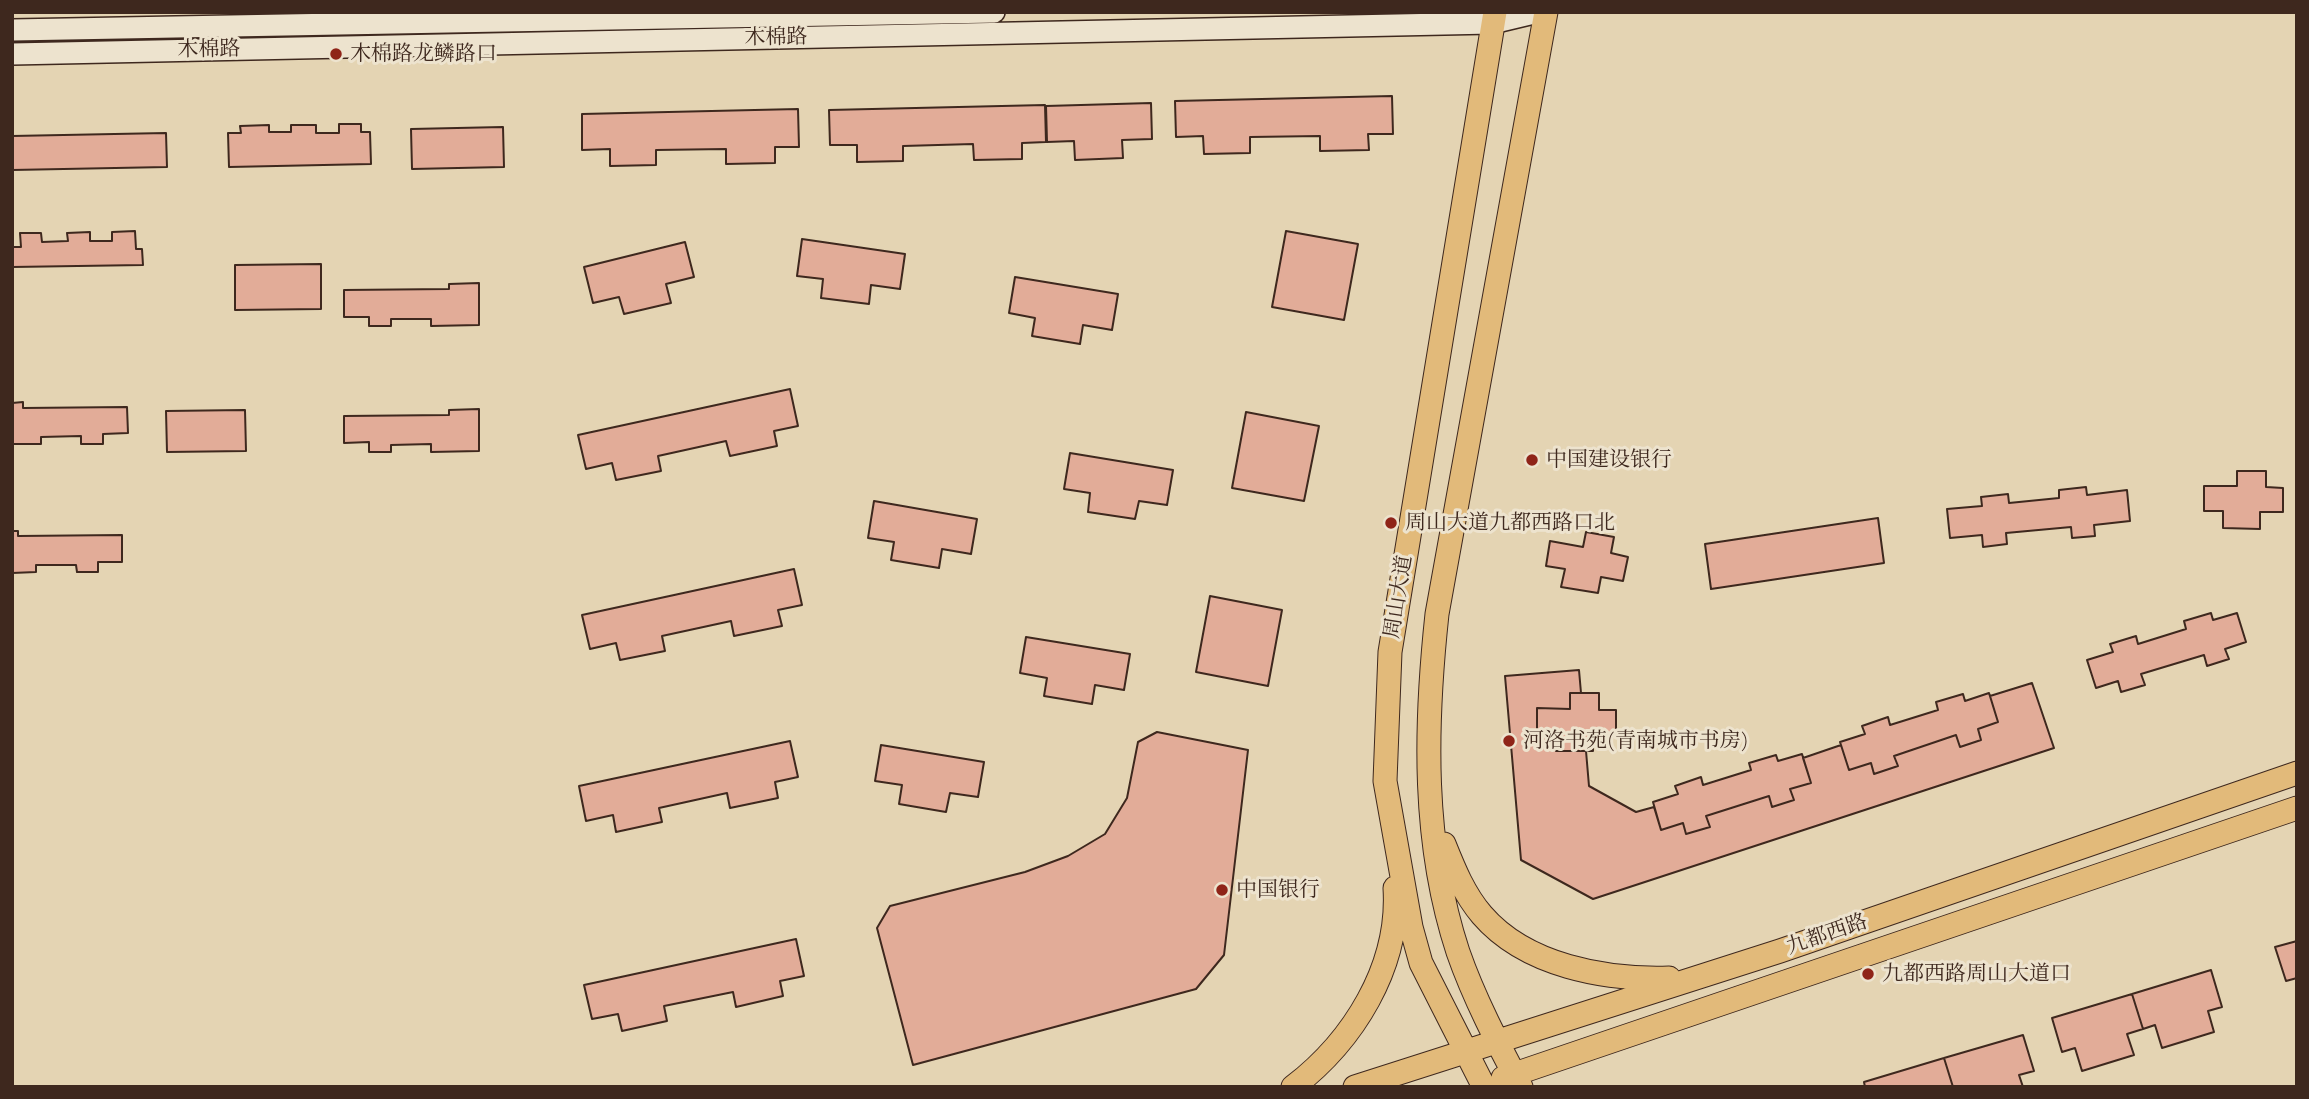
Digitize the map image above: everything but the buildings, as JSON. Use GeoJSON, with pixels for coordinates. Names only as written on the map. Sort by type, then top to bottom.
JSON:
{"type":"FeatureCollection","features":[{"type":"Feature","properties":{"kind":"main road","name":"木棉路"},"geometry":{"type":"LineString","coordinates":[[12,30],[994,12]]}},
{"type":"Feature","properties":{"kind":"main road","name":"木棉路"},"geometry":{"type":"LineString","coordinates":[[12,54],[1493,18],[1538,12]]}},
{"type":"Feature","properties":{"kind":"main road","name":"周山大道"},"geometry":{"type":"LineString","coordinates":[[1518,1081],[1477,999],[1446,907],[1430,804],[1429,715],[1437,614],[1546,12]]}},
{"type":"Feature","properties":{"kind":"main road","name":"周山大道"},"geometry":{"type":"LineString","coordinates":[[1481,1086],[1421,963],[1410,927],[1385,782],[1390,652],[1493,18]]}},
{"type":"Feature","properties":{"kind":"main road","name":"九都西路"},"geometry":{"type":"LineString","coordinates":[[1355,1087],[1696,977],[2297,773]]}},
{"type":"Feature","properties":{"kind":"main road"},"geometry":{"type":"LineString","coordinates":[[1430,804],[1464,890],[1482,915],[1499,932],[1526,948],[1583,971],[1639,979],[1696,977]]}},
{"type":"Feature","properties":{"kind":"main road","name":"九都西路"},"geometry":{"type":"LineString","coordinates":[[1481,1086],[1518,1081],[2297,808]]}},
{"type":"Feature","properties":{"kind":"main road"},"geometry":{"type":"LineString","coordinates":[[1293,1087],[1350,1032],[1384,967],[1396,903],[1391,829]]}},
{"type":"Feature","properties":{"kind":"place","name":"木棉路龙鳞路口"},"geometry":{"type":"Point","coordinates":[336,54]}},
{"type":"Feature","properties":{"kind":"place","name":"中国建设银行"},"geometry":{"type":"Point","coordinates":[1532,460]}},
{"type":"Feature","properties":{"kind":"place","name":"周山大道九都西路口北"},"geometry":{"type":"Point","coordinates":[1391,523]}},
{"type":"Feature","properties":{"kind":"place","name":"河洛书苑(青南城市书房)"},"geometry":{"type":"Point","coordinates":[1509,741]}},
{"type":"Feature","properties":{"kind":"place","name":"中国银行"},"geometry":{"type":"Point","coordinates":[1222,890]}},
{"type":"Feature","properties":{"kind":"place","name":"九都西路周山大道口"},"geometry":{"type":"Point","coordinates":[1868,974]}}]}
